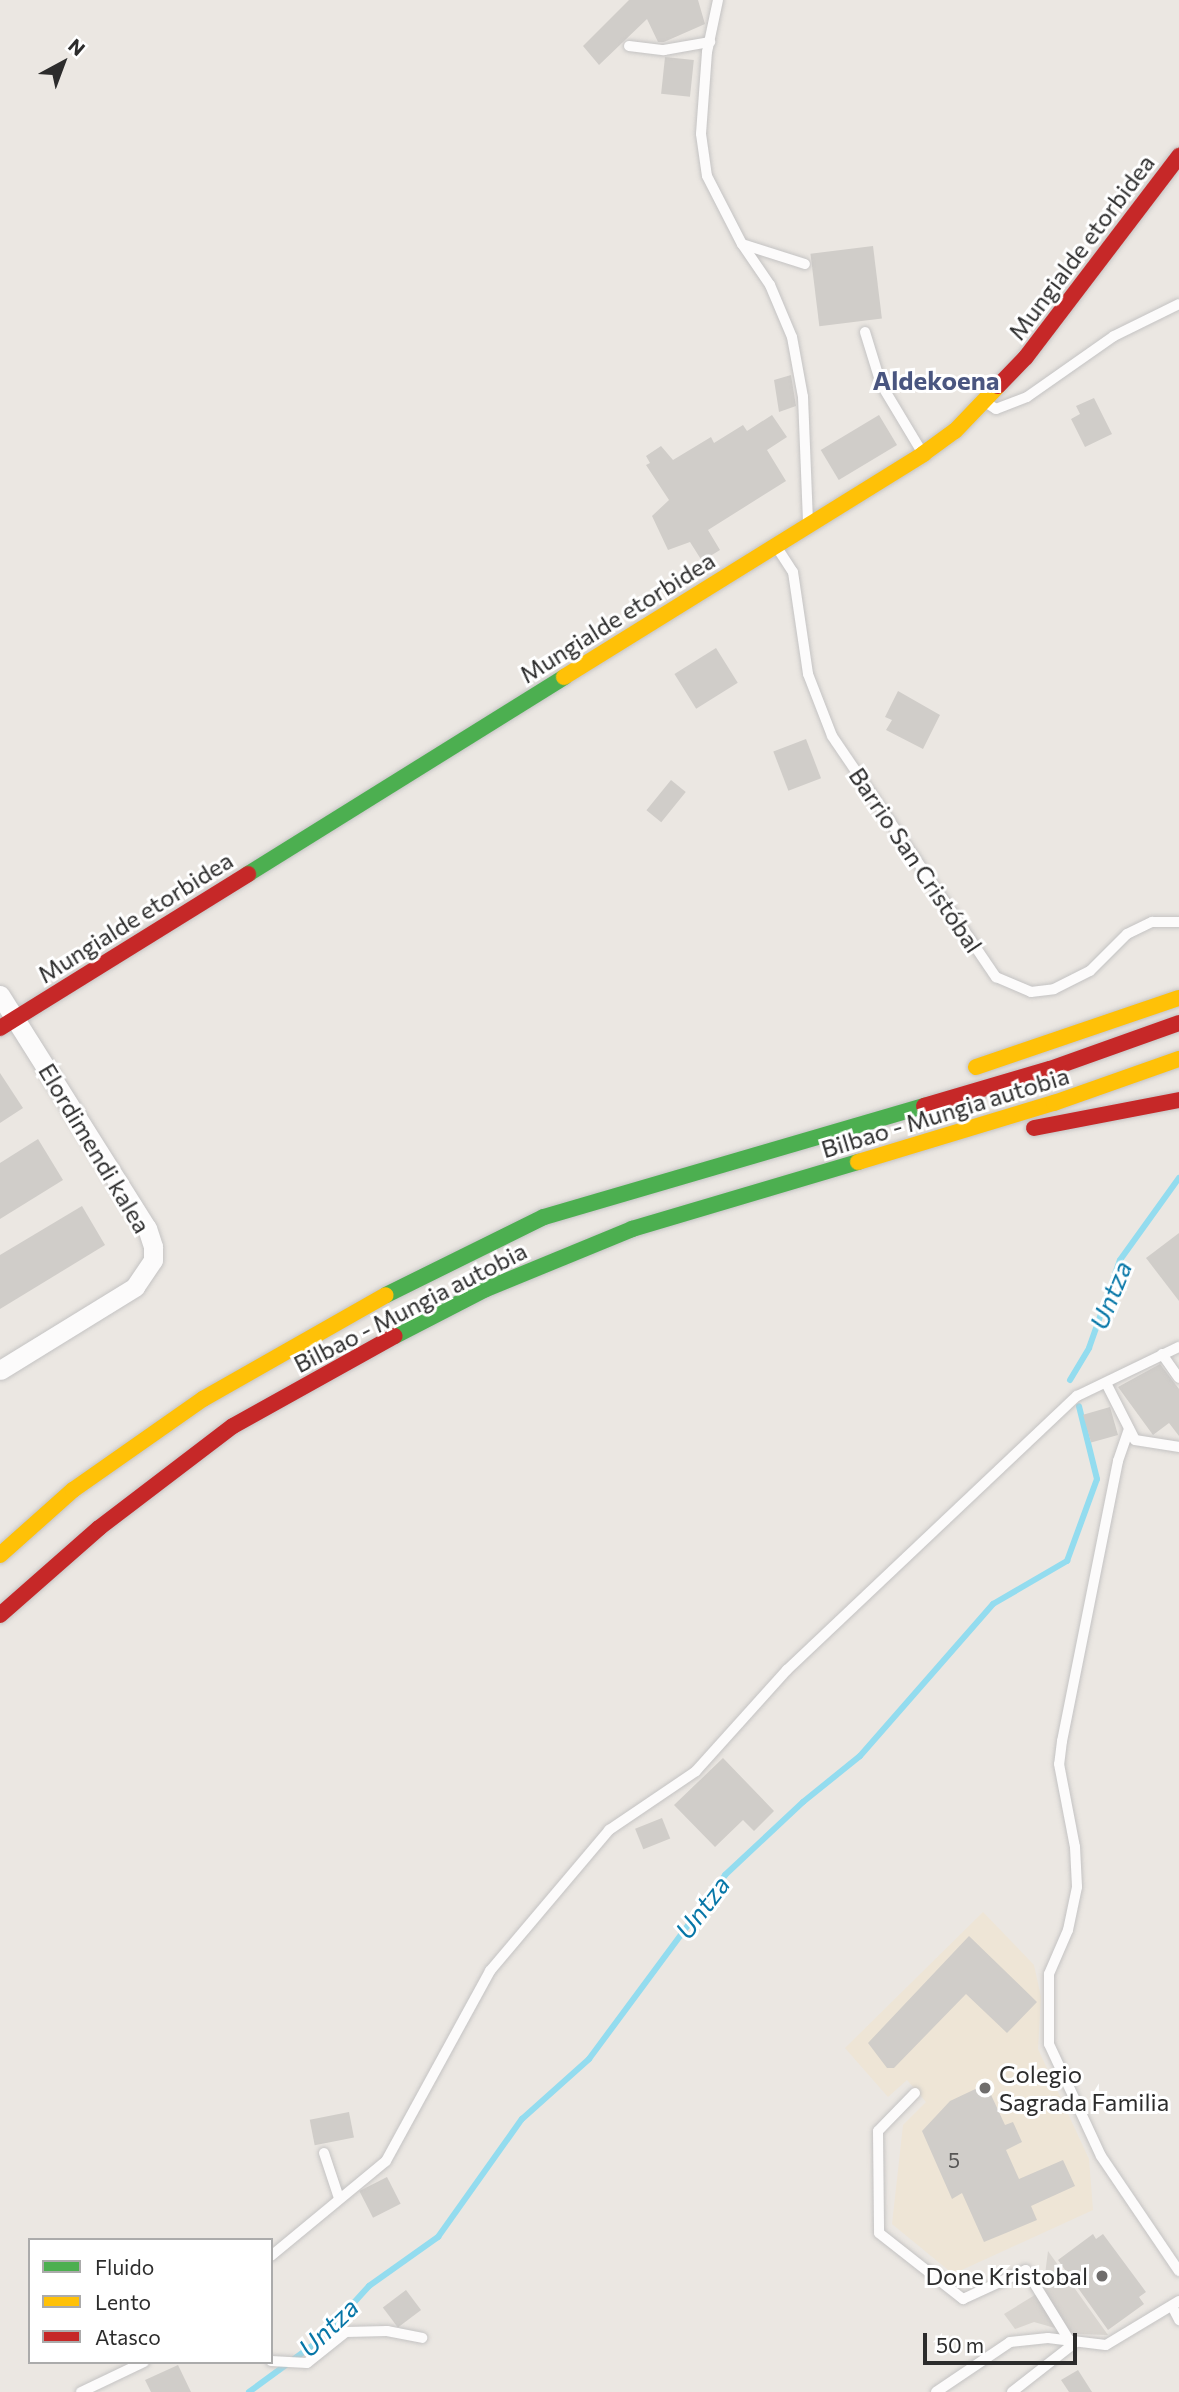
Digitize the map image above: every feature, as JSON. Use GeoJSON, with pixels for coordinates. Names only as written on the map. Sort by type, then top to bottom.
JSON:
{"type":"FeatureCollection","features":[{"type":"Feature","properties":{"kind":"main road","name":"Mungialde etorbidea"},"geometry":{"type":"LineString","coordinates":[[8,1023],[923,454],[985,401],[1072,300],[1179,156]]}},
{"type":"Feature","properties":{"kind":"main road"},"geometry":{"type":"LineString","coordinates":[[965,1070],[1179,998]]}},
{"type":"Feature","properties":{"kind":"main road","name":"Bilbao - Mungia autobia"},"geometry":{"type":"LineString","coordinates":[[0,1555],[73,1490],[203,1399],[343,1316],[544,1217],[1050,1069],[1179,1023]]}},
{"type":"Feature","properties":{"kind":"main road","name":"Bilbao - Mungia autobia"},"geometry":{"type":"LineString","coordinates":[[0,1615],[99,1528],[233,1426],[353,1357],[486,1289],[632,1229],[873,1158],[1179,1059]]}},
{"type":"Feature","properties":{"kind":"main road"},"geometry":{"type":"LineString","coordinates":[[873,1158],[1179,1100]]}},
{"type":"Feature","properties":{"kind":"main road"},"geometry":{"type":"LineString","coordinates":[[544,1217],[652,1167]]}},
{"type":"Feature","properties":{"kind":"street","name":"Elordimendi kalea"},"geometry":{"type":"LineString","coordinates":[[0,995],[8,1023],[147,1228],[153,1260],[135,1287],[0,1370]]}},
{"type":"Feature","properties":{"kind":"lane"},"geometry":{"type":"LineString","coordinates":[[718,0],[710,42],[701,134],[707,176],[742,244],[770,285],[792,337],[803,397],[808,525]]}},
{"type":"Feature","properties":{"kind":"lane"},"geometry":{"type":"LineString","coordinates":[[629,46],[664,51],[710,42]]}},
{"type":"Feature","properties":{"kind":"lane"},"geometry":{"type":"LineString","coordinates":[[742,244],[805,264]]}},
{"type":"Feature","properties":{"kind":"lane"},"geometry":{"type":"LineString","coordinates":[[985,401],[996,409],[1027,397],[1114,336],[1179,304]]}},
{"type":"Feature","properties":{"kind":"lane"},"geometry":{"type":"LineString","coordinates":[[865,332],[881,384],[923,454]]}},
{"type":"Feature","properties":{"kind":"lane","name":"Barrio San Cristóbal"},"geometry":{"type":"LineString","coordinates":[[776,545],[793,572],[808,674],[832,736],[996,977],[1031,992],[1054,989],[1090,971],[1127,934],[1152,922],[1179,922]]}},
{"type":"Feature","properties":{"kind":"lane"},"geometry":{"type":"LineString","coordinates":[[273,2254],[386,2161],[490,1971],[609,1830],[696,1771],[787,1670],[1077,1395],[1179,1347]]}},
{"type":"Feature","properties":{"kind":"lane"},"geometry":{"type":"LineString","coordinates":[[1162,1354],[1179,1378]]}},
{"type":"Feature","properties":{"kind":"lane"},"geometry":{"type":"LineString","coordinates":[[1105,1382],[1135,1440],[1179,1447]]}},
{"type":"Feature","properties":{"kind":"lane"},"geometry":{"type":"LineString","coordinates":[[1129,1429],[1118,1461],[1059,1764],[1075,1846],[1077,1887],[1068,1930],[1049,1974],[1049,2044],[1101,2156],[1179,2271]]}},
{"type":"Feature","properties":{"kind":"lane"},"geometry":{"type":"LineString","coordinates":[[915,2094],[878,2131],[879,2234],[963,2300],[1026,2270],[1073,2341]]}},
{"type":"Feature","properties":{"kind":"lane"},"geometry":{"type":"LineString","coordinates":[[324,2153],[339,2198]]}},
{"type":"Feature","properties":{"kind":"lane"},"geometry":{"type":"LineString","coordinates":[[1169,2256],[1179,2250]]}},
{"type":"Feature","properties":{"kind":"lane"},"geometry":{"type":"LineString","coordinates":[[936,2392],[1010,2342],[1073,2341],[1106,2345],[1175,2304],[1179,2320]]}},
{"type":"Feature","properties":{"kind":"lane"},"geometry":{"type":"LineString","coordinates":[[273,2361],[307,2363],[346,2332],[387,2331],[422,2338]]}},
{"type":"Feature","properties":{"kind":"lane"},"geometry":{"type":"LineString","coordinates":[[1012,2392],[1073,2341]]}},
{"type":"Feature","properties":{"kind":"lane"},"geometry":{"type":"LineString","coordinates":[[80,2392],[138,2364]]}},
{"type":"Feature","properties":{"kind":"shaded area","name":"Colegio Sagrada Familia"},"geometry":{"type":"Polygon","coordinates":[[[983,1912],[1034,1965],[1041,1997],[1038,2049],[1089,2159],[1093,2210],[953,2274],[892,2224],[903,2125],[926,2102],[907,2080],[888,2097],[845,2048],[983,1912]]]}},
{"type":"Feature","properties":{"kind":"shaded area"},"geometry":{"type":"Polygon","coordinates":[[[1048,2251],[1108,2335],[1076,2334],[1034,2322],[1015,2329],[1004,2314],[1043,2290],[1048,2251]]]}},
{"type":"Feature","properties":{"kind":"building"},"geometry":{"type":"Polygon","coordinates":[[[629,0],[698,0],[705,24],[664,42],[658,42],[647,19],[599,65],[583,46],[629,0]]]}},
{"type":"Feature","properties":{"kind":"building"},"geometry":{"type":"Polygon","coordinates":[[[665,57],[694,60],[690,97],[661,94],[665,57]]]}},
{"type":"Feature","properties":{"kind":"building"},"geometry":{"type":"Polygon","coordinates":[[[873,246],[882,318],[819,326],[810,254],[873,246]]]}},
{"type":"Feature","properties":{"kind":"building"},"geometry":{"type":"Polygon","coordinates":[[[791,375],[796,406],[779,412],[774,380],[791,375]]]}},
{"type":"Feature","properties":{"kind":"building"},"geometry":{"type":"Polygon","coordinates":[[[1094,398],[1112,434],[1085,447],[1071,419],[1080,414],[1076,406],[1094,398]]]}},
{"type":"Feature","properties":{"kind":"building"},"geometry":{"type":"Polygon","coordinates":[[[772,415],[787,437],[767,450],[786,481],[708,530],[720,550],[702,561],[690,542],[668,550],[652,516],[669,500],[646,465],[650,463],[646,456],[661,446],[673,460],[711,437],[714,443],[743,425],[747,431],[772,415]]]}},
{"type":"Feature","properties":{"kind":"building"},"geometry":{"type":"Polygon","coordinates":[[[879,415],[897,445],[839,480],[821,450],[879,415]]]}},
{"type":"Feature","properties":{"kind":"building"},"geometry":{"type":"Polygon","coordinates":[[[716,648],[738,683],[696,709],[674,674],[716,648]]]}},
{"type":"Feature","properties":{"kind":"building"},"geometry":{"type":"Polygon","coordinates":[[[898,691],[940,715],[923,749],[886,730],[892,720],[885,717],[898,691]]]}},
{"type":"Feature","properties":{"kind":"building"},"geometry":{"type":"Polygon","coordinates":[[[806,739],[821,778],[788,791],[773,752],[806,739]]]}},
{"type":"Feature","properties":{"kind":"building"},"geometry":{"type":"Polygon","coordinates":[[[671,780],[686,792],[661,822],[646,810],[671,780]]]}},
{"type":"Feature","properties":{"kind":"building"},"geometry":{"type":"Polygon","coordinates":[[[0,1073],[23,1108],[0,1123],[0,1073]]]}},
{"type":"Feature","properties":{"kind":"building"},"geometry":{"type":"Polygon","coordinates":[[[38,1139],[63,1180],[0,1219],[0,1163],[38,1139]]]}},
{"type":"Feature","properties":{"kind":"building"},"geometry":{"type":"Polygon","coordinates":[[[82,1206],[105,1245],[0,1309],[0,1255],[82,1206]]]}},
{"type":"Feature","properties":{"kind":"building"},"geometry":{"type":"Polygon","coordinates":[[[1179,1233],[1179,1301],[1146,1258],[1179,1233]]]}},
{"type":"Feature","properties":{"kind":"building"},"geometry":{"type":"Polygon","coordinates":[[[1160,1364],[1179,1389],[1179,1436],[1169,1423],[1153,1435],[1118,1387],[1160,1364]]]}},
{"type":"Feature","properties":{"kind":"building"},"geometry":{"type":"Polygon","coordinates":[[[1110,1407],[1118,1435],[1091,1443],[1083,1415],[1110,1407]]]}},
{"type":"Feature","properties":{"kind":"building"},"geometry":{"type":"Polygon","coordinates":[[[723,1758],[774,1811],[754,1831],[743,1820],[715,1847],[674,1805],[723,1758]]]}},
{"type":"Feature","properties":{"kind":"building"},"geometry":{"type":"Polygon","coordinates":[[[662,1818],[670,1838],[643,1849],[635,1829],[662,1818]]]}},
{"type":"Feature","properties":{"kind":"building"},"geometry":{"type":"Polygon","coordinates":[[[969,1936],[1037,2002],[1007,2033],[966,1994],[894,2068],[887,2068],[868,2043],[969,1936]]]}},
{"type":"Feature","properties":{"kind":"building"},"geometry":{"type":"Polygon","coordinates":[[[986,2084],[1005,2125],[1013,2122],[1022,2142],[1006,2150],[1019,2179],[1063,2160],[1075,2186],[1031,2206],[1037,2220],[984,2242],[962,2193],[952,2199],[922,2131],[950,2101],[986,2084]]]}},
{"type":"Feature","properties":{"kind":"building"},"geometry":{"type":"Polygon","coordinates":[[[349,2112],[354,2138],[315,2145],[310,2120],[349,2112]]]}},
{"type":"Feature","properties":{"kind":"building"},"geometry":{"type":"Polygon","coordinates":[[[387,2177],[401,2204],[373,2218],[359,2191],[387,2177]]]}},
{"type":"Feature","properties":{"kind":"building","name":"Done Kristobal"},"geometry":{"type":"Polygon","coordinates":[[[1093,2234],[1096,2239],[1103,2234],[1146,2292],[1139,2297],[1144,2304],[1108,2330],[1058,2260],[1093,2234]]]}},
{"type":"Feature","properties":{"kind":"building"},"geometry":{"type":"Polygon","coordinates":[[[406,2290],[421,2310],[398,2327],[383,2307],[406,2290]]]}},
{"type":"Feature","properties":{"kind":"building"},"geometry":{"type":"Polygon","coordinates":[[[178,2365],[191,2392],[151,2392],[145,2380],[178,2365]]]}},
{"type":"Feature","properties":{"kind":"building"},"geometry":{"type":"Polygon","coordinates":[[[1078,2370],[1092,2392],[1069,2392],[1061,2380],[1078,2370]]]}},
{"type":"Feature","properties":{"kind":"waterway","name":"Untza"},"geometry":{"type":"LineString","coordinates":[[1070,1380],[1089,1348],[1120,1260],[1179,1178]]}},
{"type":"Feature","properties":{"kind":"waterway","name":"Untza"},"geometry":{"type":"LineString","coordinates":[[249,2392],[320,2340],[369,2286],[438,2237],[522,2119],[589,2059],[725,1875],[803,1802],[860,1756],[993,1604],[1067,1561],[1097,1479],[1079,1406]]}},
{"type":"Feature","properties":{"kind":"traffic: fast"},"geometry":{"type":"LineString","coordinates":[[248,874],[564,677]]}},
{"type":"Feature","properties":{"kind":"traffic: fast"},"geometry":{"type":"LineString","coordinates":[[386,1295],[544,1217],[924,1106]]}},
{"type":"Feature","properties":{"kind":"traffic: fast"},"geometry":{"type":"LineString","coordinates":[[395,1336],[486,1289],[632,1229],[858,1162]]}},
{"type":"Feature","properties":{"kind":"traffic: slow"},"geometry":{"type":"LineString","coordinates":[[564,677],[923,454],[955,431],[998,386]]}},
{"type":"Feature","properties":{"kind":"traffic: slow"},"geometry":{"type":"LineString","coordinates":[[976,1067],[1179,998]]}},
{"type":"Feature","properties":{"kind":"traffic: slow"},"geometry":{"type":"LineString","coordinates":[[858,1162],[1054,1103],[1179,1059]]}},
{"type":"Feature","properties":{"kind":"traffic: slow"},"geometry":{"type":"LineString","coordinates":[[0,1555],[73,1490],[203,1399],[386,1295]]}},
{"type":"Feature","properties":{"kind":"traffic: jam"},"geometry":{"type":"LineString","coordinates":[[998,386],[1026,357],[1179,156]]}},
{"type":"Feature","properties":{"kind":"traffic: jam"},"geometry":{"type":"LineString","coordinates":[[0,1028],[248,874]]}},
{"type":"Feature","properties":{"kind":"traffic: jam"},"geometry":{"type":"LineString","coordinates":[[924,1106],[1050,1069],[1179,1023]]}},
{"type":"Feature","properties":{"kind":"traffic: jam"},"geometry":{"type":"LineString","coordinates":[[1034,1128],[1179,1100]]}},
{"type":"Feature","properties":{"kind":"traffic: jam"},"geometry":{"type":"LineString","coordinates":[[0,1615],[99,1528],[233,1426],[395,1336]]}},
{"type":"Feature","properties":{"kind":"place","name":"Colegio Sagrada Familia"},"geometry":{"type":"Point","coordinates":[985,2088]}},
{"type":"Feature","properties":{"kind":"place","name":"Done Kristobal"},"geometry":{"type":"Point","coordinates":[1102,2276]}},
{"type":"Feature","properties":{"kind":"district","name":"Aldekoena"},"geometry":{"type":"Point","coordinates":[936,380]}}]}
